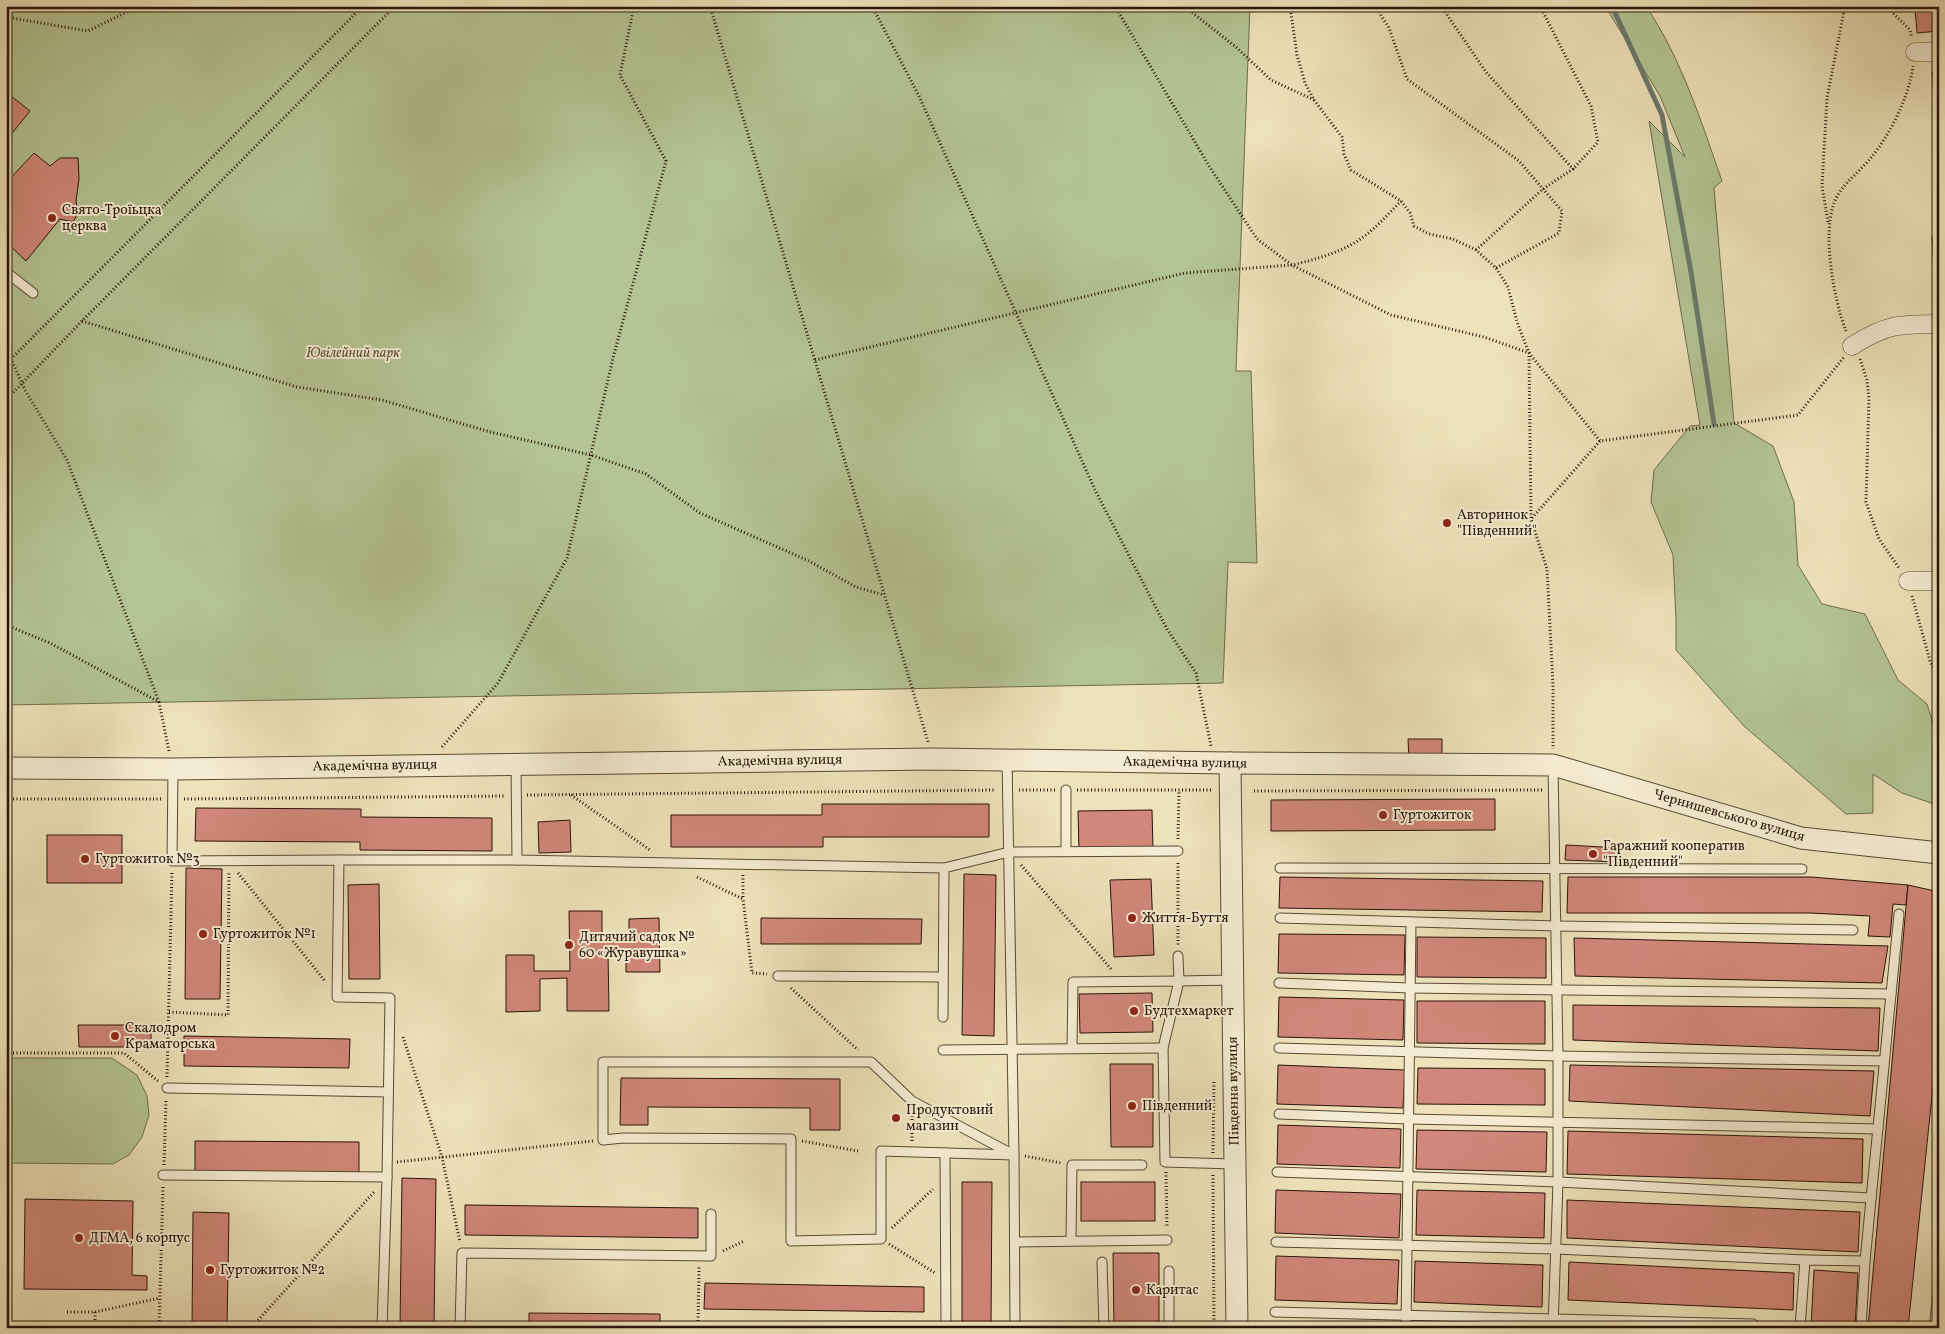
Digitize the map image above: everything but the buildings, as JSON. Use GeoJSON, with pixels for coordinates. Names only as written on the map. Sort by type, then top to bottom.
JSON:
{"type":"FeatureCollection","features":[{"type":"Feature","properties":{"kind":"street"},"geometry":{"type":"LineString","coordinates":[[1915,52],[1939,52]]}},
{"type":"Feature","properties":{"kind":"street"},"geometry":{"type":"LineString","coordinates":[[1852,346],[1872,333],[1901,324],[1939,324]]}},
{"type":"Feature","properties":{"kind":"street"},"geometry":{"type":"LineString","coordinates":[[1908,581],[1939,581]]}},
{"type":"Feature","properties":{"kind":"street","name":"Академічна вулиця"},"geometry":{"type":"LineString","coordinates":[[6,768],[173,769],[933,759],[1554,765]]}},
{"type":"Feature","properties":{"kind":"street","name":"Південна вулиця"},"geometry":{"type":"LineString","coordinates":[[1223,763],[1233,980],[1236,1328]]}},
{"type":"Feature","properties":{"kind":"street","name":"Чернишевського вулиця"},"geometry":{"type":"LineString","coordinates":[[1554,765],[1800,838],[1939,854]]}},
{"type":"Feature","properties":{"kind":"lane"},"geometry":{"type":"LineString","coordinates":[[6,272],[33,293]]}},
{"type":"Feature","properties":{"kind":"lane"},"geometry":{"type":"LineString","coordinates":[[1007,760],[1015,1328]]}},
{"type":"Feature","properties":{"kind":"lane"},"geometry":{"type":"LineString","coordinates":[[516,764],[517,860]]}},
{"type":"Feature","properties":{"kind":"lane"},"geometry":{"type":"LineString","coordinates":[[1553,1324],[1558,1182],[1554,765]]}},
{"type":"Feature","properties":{"kind":"lane"},"geometry":{"type":"LineString","coordinates":[[173,769],[172,861],[517,860],[944,868],[1009,852],[1178,851]]}},
{"type":"Feature","properties":{"kind":"lane"},"geometry":{"type":"LineString","coordinates":[[1066,790],[1066,851]]}},
{"type":"Feature","properties":{"kind":"lane"},"geometry":{"type":"LineString","coordinates":[[339,860],[337,997],[390,998],[382,1328]]}},
{"type":"Feature","properties":{"kind":"lane"},"geometry":{"type":"LineString","coordinates":[[943,1017],[944,868]]}},
{"type":"Feature","properties":{"kind":"lane"},"geometry":{"type":"LineString","coordinates":[[1280,868],[1802,869]]}},
{"type":"Feature","properties":{"kind":"lane"},"geometry":{"type":"LineString","coordinates":[[1861,1328],[1865,1261],[1900,914]]}},
{"type":"Feature","properties":{"kind":"lane"},"geometry":{"type":"LineString","coordinates":[[1280,918],[1556,926],[1852,930]]}},
{"type":"Feature","properties":{"kind":"lane"},"geometry":{"type":"LineString","coordinates":[[1406,1328],[1411,922]]}},
{"type":"Feature","properties":{"kind":"lane"},"geometry":{"type":"LineString","coordinates":[[1178,956],[1179,981],[1163,1048],[1165,1162],[1235,1164]]}},
{"type":"Feature","properties":{"kind":"lane"},"geometry":{"type":"LineString","coordinates":[[778,976],[942,977]]}},
{"type":"Feature","properties":{"kind":"lane"},"geometry":{"type":"LineString","coordinates":[[1072,1048],[1073,982],[1233,980]]}},
{"type":"Feature","properties":{"kind":"lane"},"geometry":{"type":"LineString","coordinates":[[1279,983],[1410,988],[1891,994]]}},
{"type":"Feature","properties":{"kind":"lane"},"geometry":{"type":"LineString","coordinates":[[943,1050],[1163,1048]]}},
{"type":"Feature","properties":{"kind":"lane"},"geometry":{"type":"LineString","coordinates":[[1279,1048],[1558,1056],[1884,1061]]}},
{"type":"Feature","properties":{"kind":"lane"},"geometry":{"type":"LineString","coordinates":[[602,1062],[871,1062],[912,1101],[1014,1155],[881,1151],[881,1239],[791,1241],[791,1138],[623,1138],[603,1140],[602,1062]]}},
{"type":"Feature","properties":{"kind":"lane"},"geometry":{"type":"LineString","coordinates":[[167,1088],[388,1092]]}},
{"type":"Feature","properties":{"kind":"lane"},"geometry":{"type":"LineString","coordinates":[[1279,1114],[1409,1119],[1878,1129]]}},
{"type":"Feature","properties":{"kind":"lane"},"geometry":{"type":"LineString","coordinates":[[945,1153],[946,1328]]}},
{"type":"Feature","properties":{"kind":"lane"},"geometry":{"type":"LineString","coordinates":[[1072,1240],[1072,1165],[1142,1165]]}},
{"type":"Feature","properties":{"kind":"lane"},"geometry":{"type":"LineString","coordinates":[[1277,1172],[1558,1182],[1871,1198]]}},
{"type":"Feature","properties":{"kind":"lane"},"geometry":{"type":"LineString","coordinates":[[163,1175],[387,1178]]}},
{"type":"Feature","properties":{"kind":"lane"},"geometry":{"type":"LineString","coordinates":[[460,1328],[462,1253],[711,1256],[711,1214]]}},
{"type":"Feature","properties":{"kind":"lane"},"geometry":{"type":"LineString","coordinates":[[1015,1242],[1167,1240]]}},
{"type":"Feature","properties":{"kind":"lane"},"geometry":{"type":"LineString","coordinates":[[1276,1242],[1556,1249],[1865,1261]]}},
{"type":"Feature","properties":{"kind":"lane"},"geometry":{"type":"LineString","coordinates":[[1800,1327],[1805,1260]]}},
{"type":"Feature","properties":{"kind":"lane"},"geometry":{"type":"LineString","coordinates":[[1102,1262],[1104,1328]]}},
{"type":"Feature","properties":{"kind":"lane"},"geometry":{"type":"LineString","coordinates":[[1169,1271],[1169,1328]]}},
{"type":"Feature","properties":{"kind":"lane"},"geometry":{"type":"LineString","coordinates":[[1934,1328],[1939,1286]]}},
{"type":"Feature","properties":{"kind":"lane"},"geometry":{"type":"LineString","coordinates":[[1275,1312],[1406,1315],[1553,1324],[1752,1324]]}},
{"type":"Feature","properties":{"kind":"path"},"geometry":{"type":"LineString","coordinates":[[6,17],[88,31],[139,6]]}},
{"type":"Feature","properties":{"kind":"path"},"geometry":{"type":"LineString","coordinates":[[6,364],[363,6]]}},
{"type":"Feature","properties":{"kind":"path"},"geometry":{"type":"LineString","coordinates":[[6,400],[395,6]]}},
{"type":"Feature","properties":{"kind":"path"},"geometry":{"type":"LineString","coordinates":[[426,766],[498,683],[567,558],[613,358],[666,161],[620,75],[634,6]]}},
{"type":"Feature","properties":{"kind":"path"},"geometry":{"type":"LineString","coordinates":[[710,6],[933,759]]}},
{"type":"Feature","properties":{"kind":"path"},"geometry":{"type":"LineString","coordinates":[[872,6],[919,96],[1095,490],[1167,629],[1196,673],[1223,763]]}},
{"type":"Feature","properties":{"kind":"path"},"geometry":{"type":"LineString","coordinates":[[1115,6],[1209,166],[1257,239],[1292,265],[1391,315],[1484,337],[1529,353]]}},
{"type":"Feature","properties":{"kind":"path"},"geometry":{"type":"LineString","coordinates":[[1184,6],[1236,47],[1271,80],[1314,100]]}},
{"type":"Feature","properties":{"kind":"path"},"geometry":{"type":"LineString","coordinates":[[1290,6],[1300,69],[1305,83],[1314,100],[1342,137],[1344,154],[1351,170],[1401,201],[1410,213],[1414,226],[1429,234],[1453,239],[1476,250],[1496,268],[1508,287],[1517,322],[1529,353],[1600,441]]}},
{"type":"Feature","properties":{"kind":"path"},"geometry":{"type":"LineString","coordinates":[[1375,6],[1389,28],[1407,79],[1519,162],[1562,211],[1559,233],[1496,268]]}},
{"type":"Feature","properties":{"kind":"path"},"geometry":{"type":"LineString","coordinates":[[1441,6],[1486,72],[1573,170]]}},
{"type":"Feature","properties":{"kind":"path"},"geometry":{"type":"LineString","coordinates":[[1476,250],[1543,189],[1573,170],[1598,142],[1591,106],[1540,6]]}},
{"type":"Feature","properties":{"kind":"path"},"geometry":{"type":"LineString","coordinates":[[1829,225],[1822,186],[1827,98],[1845,6]]}},
{"type":"Feature","properties":{"kind":"path"},"geometry":{"type":"LineString","coordinates":[[815,360],[1185,273],[1292,265],[1344,248],[1367,235],[1401,201]]}},
{"type":"Feature","properties":{"kind":"path"},"geometry":{"type":"LineString","coordinates":[[82,321],[297,387],[382,400],[490,432],[591,455],[646,474],[700,513],[809,561],[856,587],[884,596]]}},
{"type":"Feature","properties":{"kind":"path"},"geometry":{"type":"LineString","coordinates":[[1531,518],[1600,441],[1798,415],[1852,346]]}},
{"type":"Feature","properties":{"kind":"path"},"geometry":{"type":"LineString","coordinates":[[6,353],[67,460],[158,702],[173,769]]}},
{"type":"Feature","properties":{"kind":"path"},"geometry":{"type":"LineString","coordinates":[[1529,353],[1531,518],[1547,569],[1553,685],[1554,765]]}},
{"type":"Feature","properties":{"kind":"path"},"geometry":{"type":"LineString","coordinates":[[6,625],[50,643],[158,702]]}},
{"type":"Feature","properties":{"kind":"path"},"geometry":{"type":"LineString","coordinates":[[1008,790],[1215,790]]}},
{"type":"Feature","properties":{"kind":"path"},"geometry":{"type":"LineString","coordinates":[[1178,956],[1179,790]]}},
{"type":"Feature","properties":{"kind":"path"},"geometry":{"type":"LineString","coordinates":[[1254,791],[1553,790]]}},
{"type":"Feature","properties":{"kind":"path"},"geometry":{"type":"LineString","coordinates":[[571,795],[668,862]]}},
{"type":"Feature","properties":{"kind":"path"},"geometry":{"type":"LineString","coordinates":[[1009,852],[1122,982]]}},
{"type":"Feature","properties":{"kind":"path"},"geometry":{"type":"LineString","coordinates":[[229,860],[337,997]]}},
{"type":"Feature","properties":{"kind":"path"},"geometry":{"type":"LineString","coordinates":[[169,1012],[228,1014],[229,860]]}},
{"type":"Feature","properties":{"kind":"path"},"geometry":{"type":"LineString","coordinates":[[743,864],[744,899],[752,973],[778,976],[871,1062]]}},
{"type":"Feature","properties":{"kind":"path"},"geometry":{"type":"LineString","coordinates":[[693,875],[744,899]]}},
{"type":"Feature","properties":{"kind":"path"},"geometry":{"type":"LineString","coordinates":[[402,1036],[442,1157],[462,1253]]}},
{"type":"Feature","properties":{"kind":"path"},"geometry":{"type":"LineString","coordinates":[[6,1054],[124,1053],[167,1088]]}},
{"type":"Feature","properties":{"kind":"path"},"geometry":{"type":"LineString","coordinates":[[912,1101],[912,1152]]}},
{"type":"Feature","properties":{"kind":"path"},"geometry":{"type":"LineString","coordinates":[[791,1138],[858,1151]]}},
{"type":"Feature","properties":{"kind":"path"},"geometry":{"type":"LineString","coordinates":[[387,1163],[603,1140]]}},
{"type":"Feature","properties":{"kind":"path"},"geometry":{"type":"LineString","coordinates":[[1014,1155],[1072,1165]]}},
{"type":"Feature","properties":{"kind":"path"},"geometry":{"type":"LineString","coordinates":[[1165,1162],[1167,1240]]}},
{"type":"Feature","properties":{"kind":"path"},"geometry":{"type":"LineString","coordinates":[[945,1177],[881,1239],[946,1280]]}},
{"type":"Feature","properties":{"kind":"path"},"geometry":{"type":"LineString","coordinates":[[251,1328],[387,1178]]}},
{"type":"Feature","properties":{"kind":"path"},"geometry":{"type":"LineString","coordinates":[[711,1256],[744,1242]]}},
{"type":"Feature","properties":{"kind":"path"},"geometry":{"type":"LineString","coordinates":[[698,1328],[699,1255]]}},
{"type":"Feature","properties":{"kind":"path"},"geometry":{"type":"LineString","coordinates":[[67,1312],[95,1312],[160,1298]]}},
{"type":"Feature","properties":{"kind":"path"},"geometry":{"type":"LineString","coordinates":[[94,1328],[95,1312]]}},
{"type":"Feature","properties":{"kind":"path"},"geometry":{"type":"LineString","coordinates":[[1752,1324],[1800,1327]]}},
{"type":"Feature","properties":{"kind":"green space","name":"Ювілейний парк"},"geometry":{"type":"Polygon","coordinates":[[[6,6],[1250,6],[1236,371],[1251,371],[1257,563],[1228,562],[1223,683],[6,705],[6,6]]]}},
{"type":"Feature","properties":{"kind":"green space"},"geometry":{"type":"Polygon","coordinates":[[[1605,6],[1646,6],[1670,48],[1690,91],[1722,181],[1714,188],[1734,423],[1773,446],[1794,502],[1798,565],[1822,604],[1865,614],[1898,680],[1927,704],[1939,742],[1939,795],[1937,805],[1902,793],[1873,774],[1873,813],[1846,814],[1744,726],[1676,650],[1673,555],[1651,502],[1654,470],[1690,426],[1700,425],[1649,121],[1685,157],[1660,96],[1605,6]]]}},
{"type":"Feature","properties":{"kind":"green space"},"geometry":{"type":"Polygon","coordinates":[[[6,1058],[112,1058],[137,1075],[147,1096],[149,1115],[142,1137],[129,1155],[113,1164],[6,1163],[6,1058]]]}},
{"type":"Feature","properties":{"kind":"waterway"},"geometry":{"type":"LineString","coordinates":[[1612,6],[1662,115],[1691,272],[1714,424]]}},
{"type":"Feature","properties":{"kind":"place","name":"Свято-Троїьцка церква"},"geometry":{"type":"Point","coordinates":[52,218]}},
{"type":"Feature","properties":{"kind":"place","name":"Авторинок \"Південний\""},"geometry":{"type":"Point","coordinates":[1447,523]}},
{"type":"Feature","properties":{"kind":"place","name":"Гуртожиток"},"geometry":{"type":"Point","coordinates":[1383,815]}},
{"type":"Feature","properties":{"kind":"place","name":"Гаражний кооператив \"Південний\""},"geometry":{"type":"Point","coordinates":[1593,854]}},
{"type":"Feature","properties":{"kind":"place","name":"Гуртожиток №3"},"geometry":{"type":"Point","coordinates":[85,859]}},
{"type":"Feature","properties":{"kind":"place","name":"Життя-Буття"},"geometry":{"type":"Point","coordinates":[1132,918]}},
{"type":"Feature","properties":{"kind":"place","name":"Гуртожиток №1"},"geometry":{"type":"Point","coordinates":[203,934]}},
{"type":"Feature","properties":{"kind":"place","name":"Дитячий садок № 60 «Журавушка»"},"geometry":{"type":"Point","coordinates":[569,945]}},
{"type":"Feature","properties":{"kind":"place","name":"Будтехмаркет"},"geometry":{"type":"Point","coordinates":[1134,1011]}},
{"type":"Feature","properties":{"kind":"place","name":"Скалодром Краматорська"},"geometry":{"type":"Point","coordinates":[115,1036]}},
{"type":"Feature","properties":{"kind":"place","name":"Південний"},"geometry":{"type":"Point","coordinates":[1132,1106]}},
{"type":"Feature","properties":{"kind":"place","name":"Продуктовий магазин"},"geometry":{"type":"Point","coordinates":[896,1118]}},
{"type":"Feature","properties":{"kind":"place","name":"ДГМА, 6 корпус"},"geometry":{"type":"Point","coordinates":[79,1238]}},
{"type":"Feature","properties":{"kind":"place","name":"Гуртожиток №2"},"geometry":{"type":"Point","coordinates":[210,1270]}},
{"type":"Feature","properties":{"kind":"place","name":"Каритас"},"geometry":{"type":"Point","coordinates":[1136,1290]}}]}
